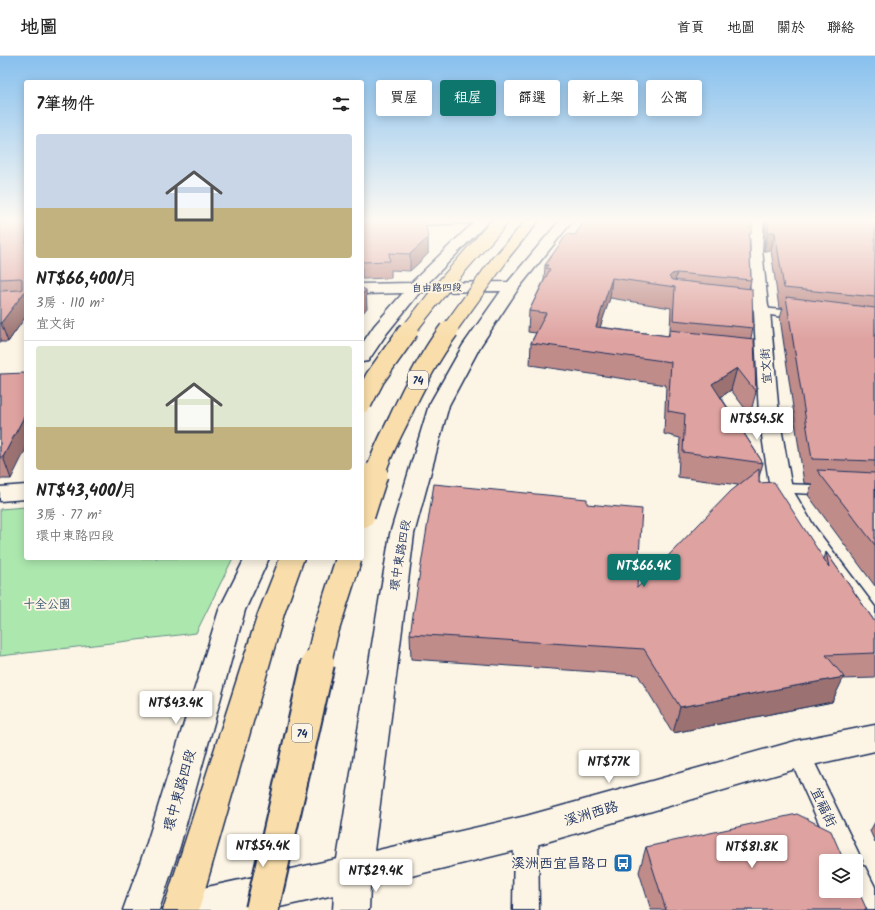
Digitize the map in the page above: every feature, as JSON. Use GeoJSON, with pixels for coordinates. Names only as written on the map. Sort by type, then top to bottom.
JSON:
{"type":"FeatureCollection","features":[{"type":"Feature","properties":{"kind":"highway"},"geometry":{"type":"LineString","coordinates":[[364,399],[371,385],[416,320],[468,259]]}},
{"type":"Feature","properties":{"kind":"highway","name":"74"},"geometry":{"type":"LineString","coordinates":[[364,509],[379,460],[411,393],[441,340],[500,259]]}},
{"type":"Feature","properties":{"kind":"highway"},"geometry":{"type":"LineString","coordinates":[[182,910],[271,614],[291,560]]}},
{"type":"Feature","properties":{"kind":"highway","name":"74"},"geometry":{"type":"LineString","coordinates":[[262,910],[325,633],[347,560]]}},
{"type":"Feature","properties":{"kind":"street"},"geometry":{"type":"LineString","coordinates":[[364,355],[380,330],[416,287],[445,259]]}},
{"type":"Feature","properties":{"kind":"street","name":"環中東路四段"},"geometry":{"type":"LineString","coordinates":[[351,910],[353,873],[402,534],[439,405],[472,345],[512,286],[535,259]]}},
{"type":"Feature","properties":{"kind":"street","name":"宜文街"},"geometry":{"type":"LineString","coordinates":[[755,259],[758,308],[758,357],[781,489],[804,530],[875,627]]}},
{"type":"Feature","properties":{"kind":"street","name":"自由路四段"},"geometry":{"type":"LineString","coordinates":[[364,289],[512,286]]}},
{"type":"Feature","properties":{"kind":"street"},"geometry":{"type":"LineString","coordinates":[[0,494],[24,492]]}},
{"type":"Feature","properties":{"kind":"street","name":"環中東路四段"},"geometry":{"type":"LineString","coordinates":[[141,910],[163,846],[232,610],[256,560]]}},
{"type":"Feature","properties":{"kind":"street","name":"溪洲西路"},"geometry":{"type":"LineString","coordinates":[[182,910],[353,873],[526,832],[799,754],[875,738]]}},
{"type":"Feature","properties":{"kind":"lane"},"geometry":{"type":"LineString","coordinates":[[758,308],[815,317]]}},
{"type":"Feature","properties":{"kind":"lane"},"geometry":{"type":"LineString","coordinates":[[781,489],[875,492]]}},
{"type":"Feature","properties":{"kind":"lane","name":"宜福街"},"geometry":{"type":"LineString","coordinates":[[799,754],[846,854]]}},
{"type":"Feature","properties":{"kind":"lane"},"geometry":{"type":"LineString","coordinates":[[526,832],[526,910]]}},
{"type":"Feature","properties":{"kind":"lane"},"geometry":{"type":"LineString","coordinates":[[863,891],[872,910]]}},
{"type":"Feature","properties":{"kind":"green space","name":"十全公園"},"geometry":{"type":"Polygon","coordinates":[[[24,507],[24,560],[232,560],[196,633],[0,656],[0,509],[24,507]]]}},
{"type":"Feature","properties":{"kind":"building"},"geometry":{"type":"Polygon","coordinates":[[[0,259],[24,259],[24,293],[1,323],[0,291],[22,289],[22,279],[0,279],[0,259]]]}},
{"type":"Feature","properties":{"kind":"building"},"geometry":{"type":"Polygon","coordinates":[[[364,259],[390,259],[390,261],[364,262],[364,259]]]}},
{"type":"Feature","properties":{"kind":"building"},"geometry":{"type":"Polygon","coordinates":[[[549,259],[750,259],[751,280],[677,273],[672,274],[669,277],[672,280],[752,289],[753,328],[673,320],[675,287],[612,278],[596,327],[669,336],[669,330],[754,339],[756,392],[737,368],[712,384],[763,463],[683,452],[685,414],[668,411],[671,362],[531,343],[546,313],[529,311],[550,269],[546,268],[548,265],[545,265],[549,259]]]}},
{"type":"Feature","properties":{"kind":"building"},"geometry":{"type":"Polygon","coordinates":[[[779,259],[875,259],[875,297],[784,288],[779,259]]]}},
{"type":"Feature","properties":{"kind":"building"},"geometry":{"type":"Polygon","coordinates":[[[786,297],[875,308],[875,461],[812,459],[786,297]]]}},
{"type":"Feature","properties":{"kind":"building"},"geometry":{"type":"Polygon","coordinates":[[[24,373],[24,417],[3,457],[0,457],[0,374],[24,373]]]}},
{"type":"Feature","properties":{"kind":"building"},"geometry":{"type":"Polygon","coordinates":[[[759,469],[759,483],[774,482],[829,567],[826,552],[875,622],[875,653],[826,655],[844,677],[680,707],[644,649],[410,634],[434,484],[587,499],[587,504],[642,509],[637,588],[731,491],[759,469]]]}},
{"type":"Feature","properties":{"kind":"building"},"geometry":{"type":"Polygon","coordinates":[[[817,470],[875,473],[875,545],[817,470]]]}},
{"type":"Feature","properties":{"kind":"building"},"geometry":{"type":"Polygon","coordinates":[[[797,814],[831,831],[841,854],[819,854],[819,898],[862,898],[867,910],[666,910],[646,847],[797,814]]]}},
{"type":"Feature","properties":{"kind":"place","name":"溪洲西宜昌路口"},"geometry":{"type":"Point","coordinates":[623,863]}}]}
